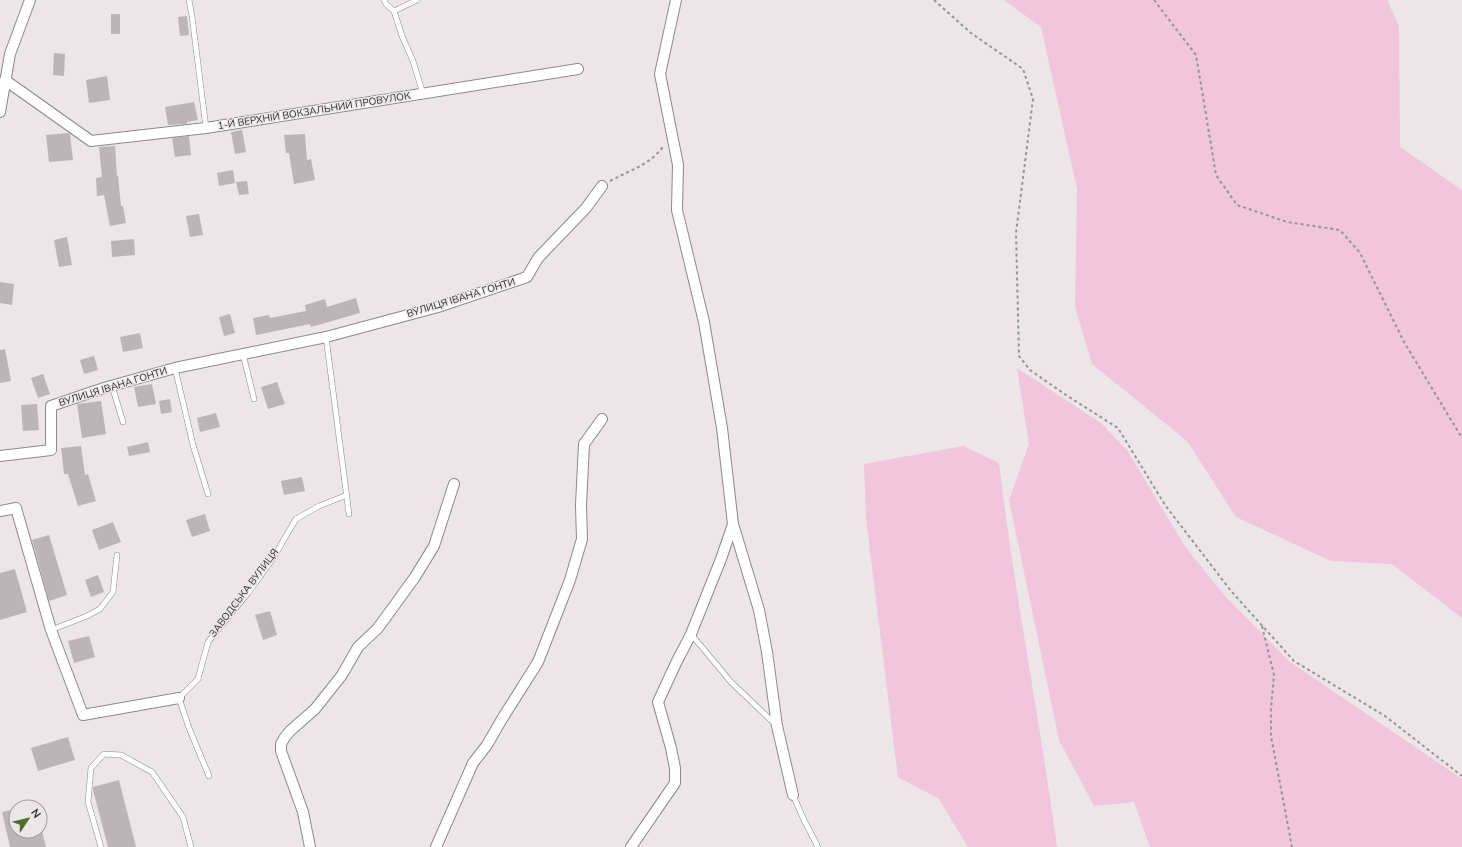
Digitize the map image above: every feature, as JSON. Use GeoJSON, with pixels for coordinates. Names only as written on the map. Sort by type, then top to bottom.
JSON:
{"type":"FeatureCollection","features":[{"type":"Feature","properties":{"kind":"street"},"geometry":{"type":"LineString","coordinates":[[0,112],[10,54],[30,0]]}},
{"type":"Feature","properties":{"kind":"street"},"geometry":{"type":"LineString","coordinates":[[676,0],[660,74],[678,165],[677,210],[704,322],[722,428],[732,524],[759,610],[767,652],[777,726],[793,795]]}},
{"type":"Feature","properties":{"kind":"street","name":"1-Й ВЕРХНІЙ ВОКЗАЛЬНИЙ ПРОВУЛОК"},"geometry":{"type":"LineString","coordinates":[[6,80],[90,141],[206,128],[578,69]]}},
{"type":"Feature","properties":{"kind":"street","name":"ВУЛИЦЯ ІВАНА ГОНТИ"},"geometry":{"type":"LineString","coordinates":[[0,456],[51,450],[51,406],[112,386],[175,368],[326,337],[438,307],[527,278],[538,258],[586,208],[602,186]]}},
{"type":"Feature","properties":{"kind":"street"},"geometry":{"type":"LineString","coordinates":[[436,847],[473,763],[487,745],[538,662],[570,580],[582,539],[581,505],[584,444],[602,419]]}},
{"type":"Feature","properties":{"kind":"street"},"geometry":{"type":"LineString","coordinates":[[310,847],[303,812],[281,752],[281,744],[290,731],[315,709],[342,675],[358,647],[378,628],[415,577],[434,546],[454,484]]}},
{"type":"Feature","properties":{"kind":"street"},"geometry":{"type":"LineString","coordinates":[[0,511],[16,508],[51,630],[83,715],[179,698]]}},
{"type":"Feature","properties":{"kind":"street"},"geometry":{"type":"LineString","coordinates":[[631,847],[675,784],[675,768],[671,748],[658,702],[691,634],[721,559],[732,524]]}},
{"type":"Feature","properties":{"kind":"lane","name":"1-Й ВЕРХНІЙ ВОКЗАЛЬНИЙ ПРОВУЛОК"},"geometry":{"type":"LineString","coordinates":[[189,0],[206,128]]}},
{"type":"Feature","properties":{"kind":"lane","name":"1-Й ВЕРХНІЙ ВОКЗАЛЬНИЙ ПРОВУЛОК"},"geometry":{"type":"LineString","coordinates":[[384,0],[386,4],[394,11],[402,36],[413,61],[423,94]]}},
{"type":"Feature","properties":{"kind":"lane"},"geometry":{"type":"LineString","coordinates":[[394,11],[417,0]]}},
{"type":"Feature","properties":{"kind":"lane"},"geometry":{"type":"LineString","coordinates":[[326,337],[350,514]]}},
{"type":"Feature","properties":{"kind":"lane"},"geometry":{"type":"LineString","coordinates":[[243,354],[254,399]]}},
{"type":"Feature","properties":{"kind":"lane","name":"ВУЛИЦЯ ІВАНА ГОНТИ"},"geometry":{"type":"LineString","coordinates":[[175,368],[192,445],[208,494]]}},
{"type":"Feature","properties":{"kind":"lane"},"geometry":{"type":"LineString","coordinates":[[112,386],[123,422]]}},
{"type":"Feature","properties":{"kind":"lane","name":"ЗАВОДСЬКА ВУЛИЦЯ"},"geometry":{"type":"LineString","coordinates":[[179,698],[198,679],[208,642],[248,593],[272,560],[296,519],[319,506],[347,495]]}},
{"type":"Feature","properties":{"kind":"lane"},"geometry":{"type":"LineString","coordinates":[[51,630],[87,616],[100,609],[113,592],[117,555]]}},
{"type":"Feature","properties":{"kind":"lane"},"geometry":{"type":"LineString","coordinates":[[691,634],[731,682],[777,726]]}},
{"type":"Feature","properties":{"kind":"lane"},"geometry":{"type":"LineString","coordinates":[[179,698],[189,728],[209,776]]}},
{"type":"Feature","properties":{"kind":"lane"},"geometry":{"type":"LineString","coordinates":[[101,847],[88,802],[91,768],[104,754],[121,755],[152,772],[183,817],[191,847]]}},
{"type":"Feature","properties":{"kind":"lane"},"geometry":{"type":"LineString","coordinates":[[793,795],[818,847]]}},
{"type":"Feature","properties":{"kind":"path"},"geometry":{"type":"LineString","coordinates":[[934,0],[971,33],[1023,69],[1033,99],[1016,233],[1019,356],[1030,370],[1118,428],[1166,505],[1231,591],[1294,661],[1385,716],[1462,776]]}},
{"type":"Feature","properties":{"kind":"path"},"geometry":{"type":"LineString","coordinates":[[1154,0],[1196,55],[1216,176],[1237,205],[1287,222],[1340,230],[1360,253],[1404,342],[1462,438]]}},
{"type":"Feature","properties":{"kind":"path"},"geometry":{"type":"LineString","coordinates":[[602,186],[645,164],[657,155],[673,136]]}},
{"type":"Feature","properties":{"kind":"path"},"geometry":{"type":"LineString","coordinates":[[1261,625],[1274,675],[1271,709],[1271,736],[1292,847]]}},
{"type":"Feature","properties":{"kind":"shaded area"},"geometry":{"type":"Polygon","coordinates":[[[1004,0],[1387,0],[1399,26],[1400,147],[1462,190],[1462,618],[1392,564],[1331,561],[1236,517],[1187,441],[1092,364],[1075,307],[1077,189],[1041,27],[1004,0]]]}},
{"type":"Feature","properties":{"kind":"shaded area"},"geometry":{"type":"Polygon","coordinates":[[[1017,368],[1101,423],[1127,450],[1186,548],[1226,597],[1289,661],[1462,779],[1462,847],[1150,847],[1134,802],[1094,806],[1059,740],[1009,500],[1029,444],[1017,368]]]}},
{"type":"Feature","properties":{"kind":"shaded area"},"geometry":{"type":"Polygon","coordinates":[[[963,446],[999,463],[1012,559],[1057,847],[968,847],[939,799],[898,777],[866,519],[864,464],[963,446]]]}},
{"type":"Feature","properties":{"kind":"building"},"geometry":{"type":"Polygon","coordinates":[[[111,14],[120,14],[120,34],[111,34],[111,14]]]}},
{"type":"Feature","properties":{"kind":"building"},"geometry":{"type":"Polygon","coordinates":[[[187,16],[189,35],[180,36],[178,17],[187,16]]]}},
{"type":"Feature","properties":{"kind":"building"},"geometry":{"type":"Polygon","coordinates":[[[54,53],[65,54],[64,76],[53,75],[54,53]]]}},
{"type":"Feature","properties":{"kind":"building"},"geometry":{"type":"Polygon","coordinates":[[[107,76],[110,100],[89,103],[86,80],[107,76]]]}},
{"type":"Feature","properties":{"kind":"building"},"geometry":{"type":"Polygon","coordinates":[[[194,102],[198,120],[187,122],[187,124],[168,125],[165,107],[194,102]]]}},
{"type":"Feature","properties":{"kind":"building"},"geometry":{"type":"Polygon","coordinates":[[[242,130],[246,152],[235,154],[231,132],[242,130]]]}},
{"type":"Feature","properties":{"kind":"building"},"geometry":{"type":"Polygon","coordinates":[[[70,134],[73,160],[49,162],[46,135],[70,134]]]}},
{"type":"Feature","properties":{"kind":"building"},"geometry":{"type":"Polygon","coordinates":[[[305,134],[307,160],[311,159],[315,180],[294,184],[289,153],[286,153],[284,135],[305,134]]]}},
{"type":"Feature","properties":{"kind":"building"},"geometry":{"type":"Polygon","coordinates":[[[189,136],[191,155],[175,157],[172,138],[189,136]]]}},
{"type":"Feature","properties":{"kind":"building"},"geometry":{"type":"Polygon","coordinates":[[[115,146],[121,206],[123,206],[126,223],[110,226],[104,195],[97,196],[96,178],[102,177],[99,147],[115,146]]]}},
{"type":"Feature","properties":{"kind":"building"},"geometry":{"type":"Polygon","coordinates":[[[233,170],[235,183],[219,186],[217,173],[233,170]]]}},
{"type":"Feature","properties":{"kind":"building"},"geometry":{"type":"Polygon","coordinates":[[[247,181],[249,194],[239,195],[236,182],[247,181]]]}},
{"type":"Feature","properties":{"kind":"building"},"geometry":{"type":"Polygon","coordinates":[[[199,214],[203,235],[190,237],[186,216],[199,214]]]}},
{"type":"Feature","properties":{"kind":"building"},"geometry":{"type":"Polygon","coordinates":[[[67,237],[72,265],[59,267],[54,240],[67,237]]]}},
{"type":"Feature","properties":{"kind":"building"},"geometry":{"type":"Polygon","coordinates":[[[134,239],[135,255],[112,257],[111,241],[134,239]]]}},
{"type":"Feature","properties":{"kind":"building"},"geometry":{"type":"Polygon","coordinates":[[[0,282],[14,284],[12,305],[0,303],[0,282]]]}},
{"type":"Feature","properties":{"kind":"building"},"geometry":{"type":"Polygon","coordinates":[[[356,298],[360,313],[311,327],[310,324],[256,335],[253,318],[269,315],[270,318],[306,311],[305,305],[325,299],[327,307],[356,298]]]}},
{"type":"Feature","properties":{"kind":"building"},"geometry":{"type":"Polygon","coordinates":[[[230,314],[235,333],[224,336],[219,317],[230,314]]]}},
{"type":"Feature","properties":{"kind":"building"},"geometry":{"type":"Polygon","coordinates":[[[140,333],[143,348],[123,352],[120,337],[140,333]]]}},
{"type":"Feature","properties":{"kind":"building"},"geometry":{"type":"Polygon","coordinates":[[[5,349],[11,381],[0,383],[0,350],[5,349]]]}},
{"type":"Feature","properties":{"kind":"building"},"geometry":{"type":"Polygon","coordinates":[[[94,356],[98,370],[84,374],[80,360],[94,356]]]}},
{"type":"Feature","properties":{"kind":"building"},"geometry":{"type":"Polygon","coordinates":[[[43,374],[50,394],[38,398],[31,378],[43,374]]]}},
{"type":"Feature","properties":{"kind":"building"},"geometry":{"type":"Polygon","coordinates":[[[277,382],[285,404],[268,409],[261,387],[277,382]]]}},
{"type":"Feature","properties":{"kind":"building"},"geometry":{"type":"Polygon","coordinates":[[[152,384],[156,404],[138,407],[134,387],[152,384]]]}},
{"type":"Feature","properties":{"kind":"building"},"geometry":{"type":"Polygon","coordinates":[[[170,399],[172,412],[161,414],[159,401],[170,399]]]}},
{"type":"Feature","properties":{"kind":"building"},"geometry":{"type":"Polygon","coordinates":[[[101,401],[106,434],[82,438],[77,404],[101,401]]]}},
{"type":"Feature","properties":{"kind":"building"},"geometry":{"type":"Polygon","coordinates":[[[37,404],[39,430],[23,431],[21,405],[37,404]]]}},
{"type":"Feature","properties":{"kind":"building"},"geometry":{"type":"Polygon","coordinates":[[[216,413],[220,427],[200,432],[197,418],[216,413]]]}},
{"type":"Feature","properties":{"kind":"building"},"geometry":{"type":"Polygon","coordinates":[[[148,442],[150,452],[129,456],[127,447],[148,442]]]}},
{"type":"Feature","properties":{"kind":"building"},"geometry":{"type":"Polygon","coordinates":[[[81,446],[85,475],[88,474],[96,501],[78,506],[68,474],[64,474],[61,448],[81,446]]]}},
{"type":"Feature","properties":{"kind":"building"},"geometry":{"type":"Polygon","coordinates":[[[302,477],[305,491],[284,495],[281,481],[302,477]]]}},
{"type":"Feature","properties":{"kind":"building"},"geometry":{"type":"Polygon","coordinates":[[[205,514],[210,531],[192,537],[186,520],[205,514]]]}},
{"type":"Feature","properties":{"kind":"building"},"geometry":{"type":"Polygon","coordinates":[[[113,522],[121,542],[99,550],[92,530],[113,522]]]}},
{"type":"Feature","properties":{"kind":"building"},"geometry":{"type":"Polygon","coordinates":[[[49,535],[67,595],[49,601],[32,540],[49,535]]]}},
{"type":"Feature","properties":{"kind":"building"},"geometry":{"type":"Polygon","coordinates":[[[15,569],[27,612],[0,620],[0,573],[15,569]]]}},
{"type":"Feature","properties":{"kind":"building"},"geometry":{"type":"Polygon","coordinates":[[[98,575],[104,592],[91,597],[85,580],[98,575]]]}},
{"type":"Feature","properties":{"kind":"building"},"geometry":{"type":"Polygon","coordinates":[[[270,611],[277,635],[263,640],[255,615],[270,611]]]}},
{"type":"Feature","properties":{"kind":"building"},"geometry":{"type":"Polygon","coordinates":[[[89,636],[95,657],[74,663],[68,641],[89,636]]]}},
{"type":"Feature","properties":{"kind":"building"},"geometry":{"type":"Polygon","coordinates":[[[68,737],[75,760],[38,771],[31,748],[68,737]]]}},
{"type":"Feature","properties":{"kind":"building"},"geometry":{"type":"Polygon","coordinates":[[[119,780],[136,847],[108,847],[93,790],[93,787],[119,780]]]}},
{"type":"Feature","properties":{"kind":"building"},"geometry":{"type":"Polygon","coordinates":[[[8,811],[8,838],[2,812],[8,811]]]}},
{"type":"Feature","properties":{"kind":"building"},"geometry":{"type":"Polygon","coordinates":[[[8,839],[44,839],[46,847],[10,847],[8,839]]]}}]}
